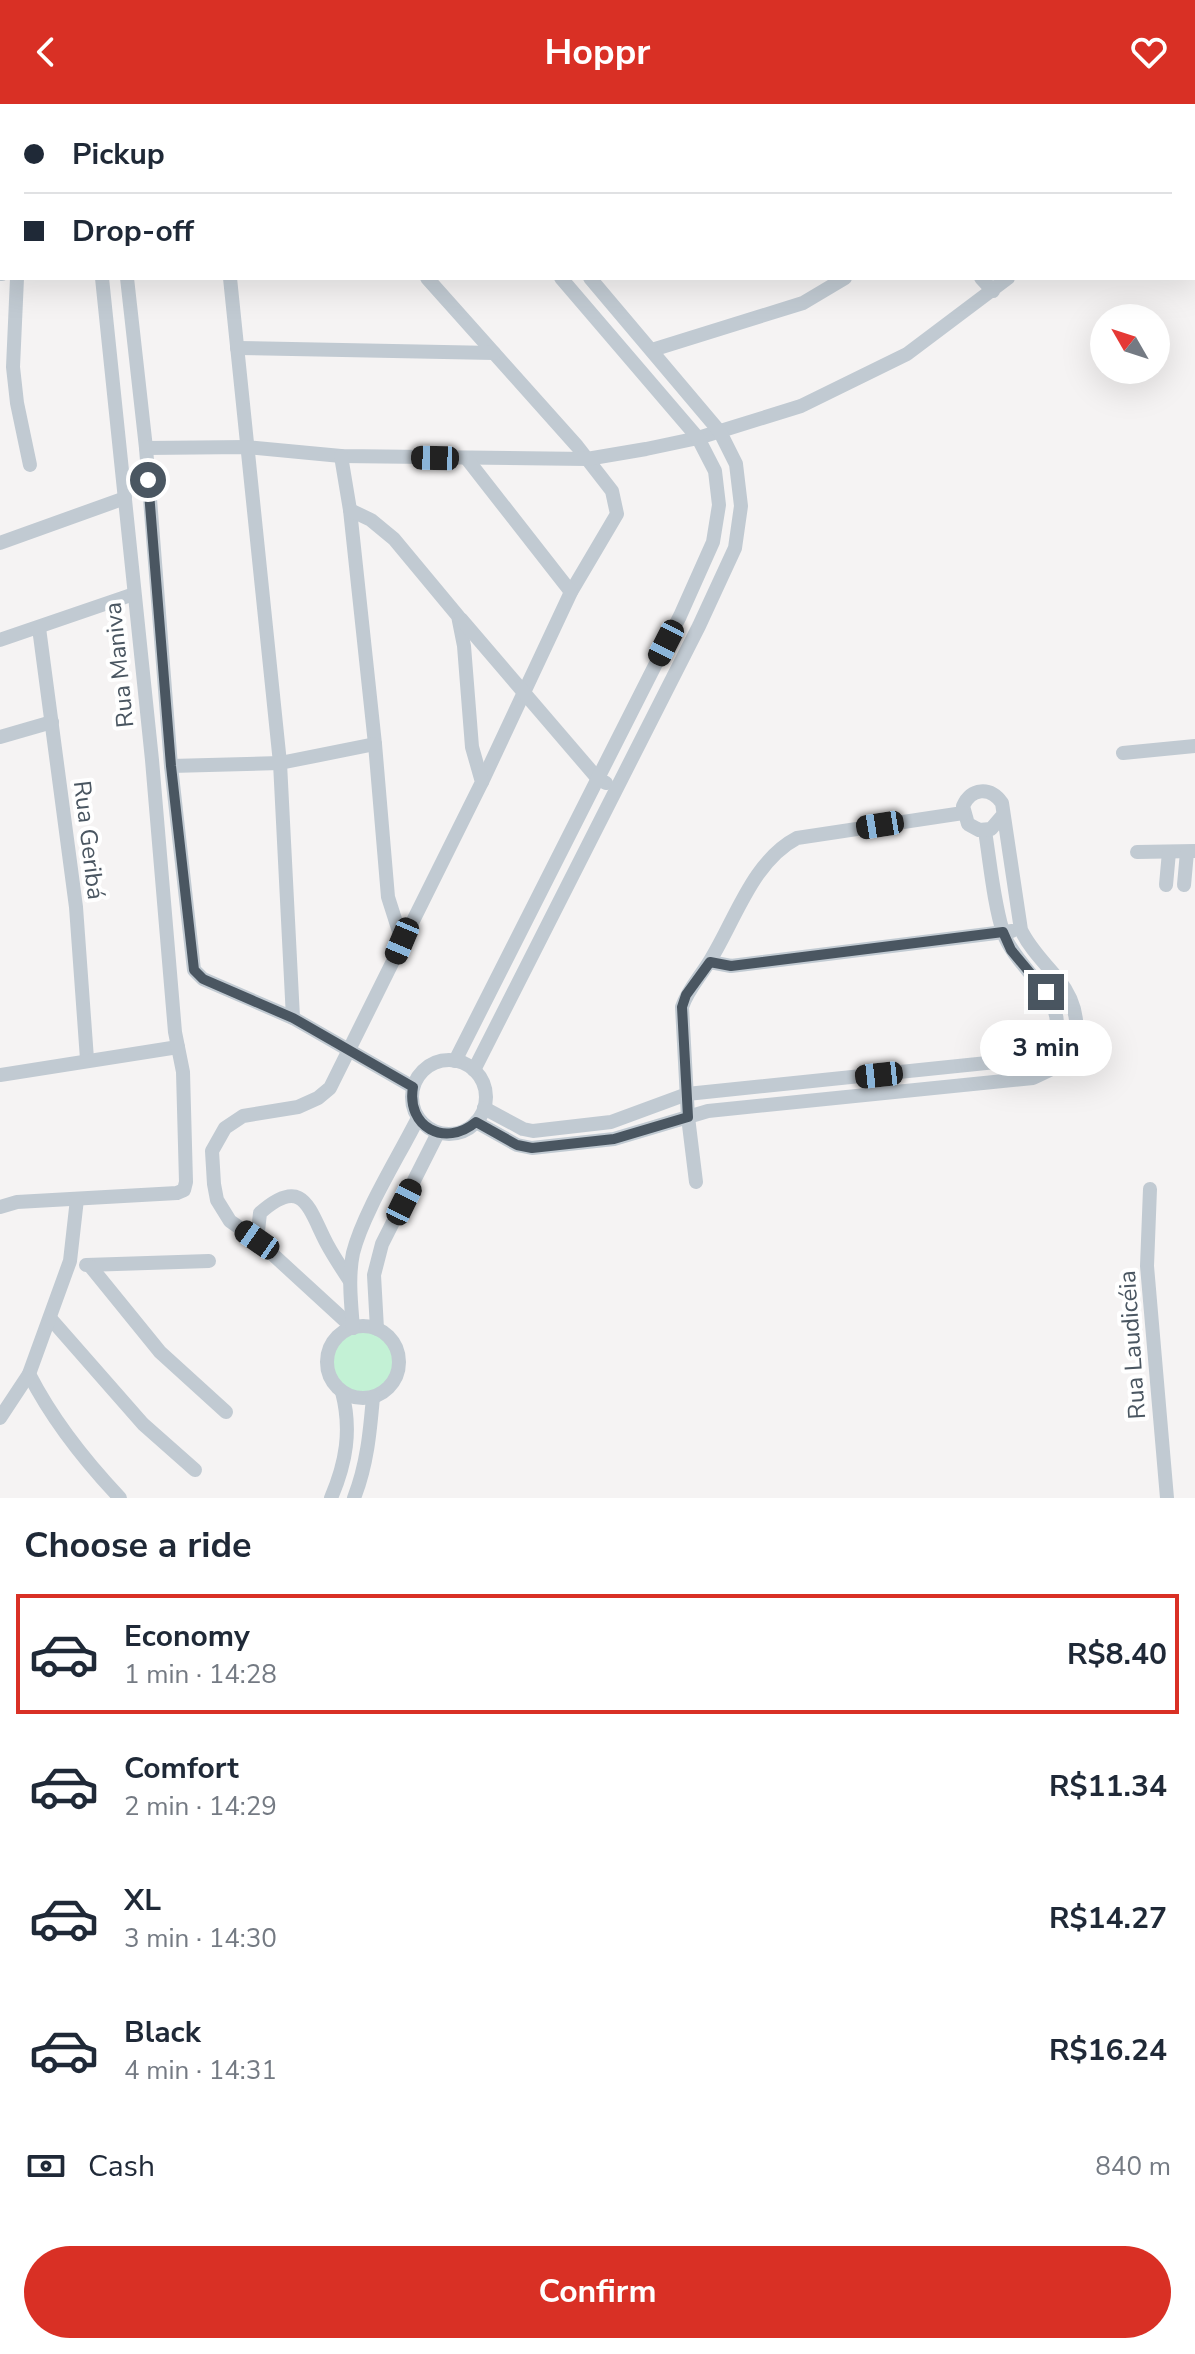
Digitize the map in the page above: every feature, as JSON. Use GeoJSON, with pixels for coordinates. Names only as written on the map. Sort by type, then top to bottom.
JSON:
{"type":"FeatureCollection","features":[{"type":"Feature","properties":{"kind":"street"},"geometry":{"type":"LineString","coordinates":[[17,280],[13,367],[30,465]]}},
{"type":"Feature","properties":{"kind":"street","name":"Rua Maniva"},"geometry":{"type":"LineString","coordinates":[[77,1199],[177,1193],[184,1190],[186,1182],[183,1072],[178,1047],[102,280]]}},
{"type":"Feature","properties":{"kind":"street"},"geometry":{"type":"LineString","coordinates":[[127,280],[146,448],[171,766],[194,970],[203,979],[293,1018],[413,1087]]}},
{"type":"Feature","properties":{"kind":"street"},"geometry":{"type":"LineString","coordinates":[[230,280],[280,763],[293,1018]]}},
{"type":"Feature","properties":{"kind":"street"},"geometry":{"type":"LineString","coordinates":[[353,1328],[257,1240],[230,1221],[217,1200],[212,1151],[225,1128],[243,1116],[298,1107],[318,1098],[330,1088],[340,1073],[571,592],[617,514],[612,491],[587,459],[429,280]]}},
{"type":"Feature","properties":{"kind":"street"},"geometry":{"type":"LineString","coordinates":[[455,1061],[680,616],[713,542],[719,505],[715,471],[698,438],[563,280]]}},
{"type":"Feature","properties":{"kind":"street"},"geometry":{"type":"LineString","coordinates":[[474,1070],[699,626],[735,548],[741,506],[736,464],[720,432],[592,280]]}},
{"type":"Feature","properties":{"kind":"street"},"geometry":{"type":"LineString","coordinates":[[652,350],[803,303],[842,280]]}},
{"type":"Feature","properties":{"kind":"street"},"geometry":{"type":"LineString","coordinates":[[983,280],[993,291]]}},
{"type":"Feature","properties":{"kind":"street"},"geometry":{"type":"LineString","coordinates":[[146,448],[246,447],[341,456],[587,459],[698,438],[801,406],[907,354],[1006,280]]}},
{"type":"Feature","properties":{"kind":"street"},"geometry":{"type":"LineString","coordinates":[[237,348],[494,353]]}},
{"type":"Feature","properties":{"kind":"street"},"geometry":{"type":"LineString","coordinates":[[341,456],[350,510],[375,744],[388,897],[402,941]]}},
{"type":"Feature","properties":{"kind":"street"},"geometry":{"type":"LineString","coordinates":[[467,459],[571,592]]}},
{"type":"Feature","properties":{"kind":"street"},"geometry":{"type":"LineString","coordinates":[[0,543],[125,498]]}},
{"type":"Feature","properties":{"kind":"street"},"geometry":{"type":"LineString","coordinates":[[350,510],[371,520],[394,539],[598,779],[617,788]]}},
{"type":"Feature","properties":{"kind":"street"},"geometry":{"type":"LineString","coordinates":[[0,640],[134,594]]}},
{"type":"Feature","properties":{"kind":"street"},"geometry":{"type":"LineString","coordinates":[[458,616],[464,646],[472,747],[482,782]]}},
{"type":"Feature","properties":{"kind":"street"},"geometry":{"type":"LineString","coordinates":[[680,616],[699,626]]}},
{"type":"Feature","properties":{"kind":"street","name":"Rua Geribá"},"geometry":{"type":"LineString","coordinates":[[39,628],[76,907],[87,1059]]}},
{"type":"Feature","properties":{"kind":"street"},"geometry":{"type":"LineString","coordinates":[[0,737],[52,722]]}},
{"type":"Feature","properties":{"kind":"street"},"geometry":{"type":"LineString","coordinates":[[171,766],[280,763],[375,744]]}},
{"type":"Feature","properties":{"kind":"street"},"geometry":{"type":"LineString","coordinates":[[1123,753],[1195,746]]}},
{"type":"Feature","properties":{"kind":"street"},"geometry":{"type":"LineString","coordinates":[[476,1122],[517,1145],[532,1148],[614,1139],[708,1111],[1033,1078],[1058,1065],[1074,1047],[1078,1025],[1073,1004],[1060,982],[1021,930],[1002,803],[998,797],[981,791],[966,801],[963,813],[968,824],[985,831],[996,826],[1003,815]]}},
{"type":"Feature","properties":{"kind":"street"},"geometry":{"type":"LineString","coordinates":[[696,1182],[688,1117],[682,1007],[686,995],[710,962],[761,869],[778,848],[797,838],[963,813]]}},
{"type":"Feature","properties":{"kind":"street"},"geometry":{"type":"LineString","coordinates":[[484,1108],[523,1129],[533,1131],[611,1122],[687,1094],[1025,1059],[1044,1049],[1054,1037],[1057,1023],[1054,1008],[1046,992],[1011,950],[1003,932],[985,831]]}},
{"type":"Feature","properties":{"kind":"street"},"geometry":{"type":"LineString","coordinates":[[1137,852],[1191,852],[1184,885]]}},
{"type":"Feature","properties":{"kind":"street"},"geometry":{"type":"LineString","coordinates":[[1166,885],[1169,852]]}},
{"type":"Feature","properties":{"kind":"street"},"geometry":{"type":"LineString","coordinates":[[710,962],[731,966],[1021,930]]}},
{"type":"Feature","properties":{"kind":"street"},"geometry":{"type":"LineString","coordinates":[[0,1061],[0,1075],[178,1047]]}},
{"type":"Feature","properties":{"kind":"street"},"geometry":{"type":"LineString","coordinates":[[443,1061],[455,1061],[474,1070],[485,1092],[484,1108],[476,1122],[454,1134],[438,1133],[418,1118],[412,1103],[413,1087],[428,1067],[443,1061]]}},
{"type":"Feature","properties":{"kind":"street"},"geometry":{"type":"LineString","coordinates":[[353,1328],[350,1281],[359,1234],[418,1118]]}},
{"type":"Feature","properties":{"kind":"street"},"geometry":{"type":"LineString","coordinates":[[377,1329],[374,1275],[382,1244],[438,1133]]}},
{"type":"Feature","properties":{"kind":"street","name":"Rua Laudicéia"},"geometry":{"type":"LineString","coordinates":[[1150,1189],[1147,1266],[1167,1498]]}},
{"type":"Feature","properties":{"kind":"street"},"geometry":{"type":"LineString","coordinates":[[257,1240],[260,1213],[272,1202],[287,1195],[302,1198],[314,1212],[326,1242],[350,1281]]}},
{"type":"Feature","properties":{"kind":"street"},"geometry":{"type":"LineString","coordinates":[[0,1207],[17,1202],[77,1199],[70,1261],[50,1318],[29,1374],[0,1418]]}},
{"type":"Feature","properties":{"kind":"street"},"geometry":{"type":"LineString","coordinates":[[70,1261],[91,1267],[209,1261]]}},
{"type":"Feature","properties":{"kind":"street"},"geometry":{"type":"LineString","coordinates":[[91,1267],[160,1352],[226,1412]]}},
{"type":"Feature","properties":{"kind":"street"},"geometry":{"type":"LineString","coordinates":[[50,1318],[143,1424],[195,1470]]}},
{"type":"Feature","properties":{"kind":"street"},"geometry":{"type":"LineString","coordinates":[[353,1328],[377,1329],[395,1345],[399,1368],[393,1383],[373,1397],[357,1398],[342,1392],[331,1380],[327,1357],[339,1335],[353,1328]]}},
{"type":"Feature","properties":{"kind":"street"},"geometry":{"type":"LineString","coordinates":[[29,1374],[42,1399],[99,1476],[120,1498]]}},
{"type":"Feature","properties":{"kind":"street"},"geometry":{"type":"LineString","coordinates":[[331,1498],[343,1465],[348,1437],[342,1392]]}},
{"type":"Feature","properties":{"kind":"street"},"geometry":{"type":"LineString","coordinates":[[354,1498],[369,1444],[373,1397]]}},
{"type":"Feature","properties":{"kind":"green space"},"geometry":{"type":"Polygon","coordinates":[[[363,1331],[385,1340],[394,1362],[385,1384],[363,1393],[341,1384],[332,1362],[341,1340],[363,1331]]]}},
{"type":"Feature","properties":{"kind":"route"},"geometry":{"type":"LineString","coordinates":[[148,480],[171,766],[194,970],[203,979],[293,1018],[413,1087],[414,1111],[431,1130],[454,1134],[476,1122],[517,1145],[532,1148],[614,1139],[688,1117],[682,1007],[686,995],[710,962],[731,966],[1003,932],[1011,950],[1046,992]]}}]}
